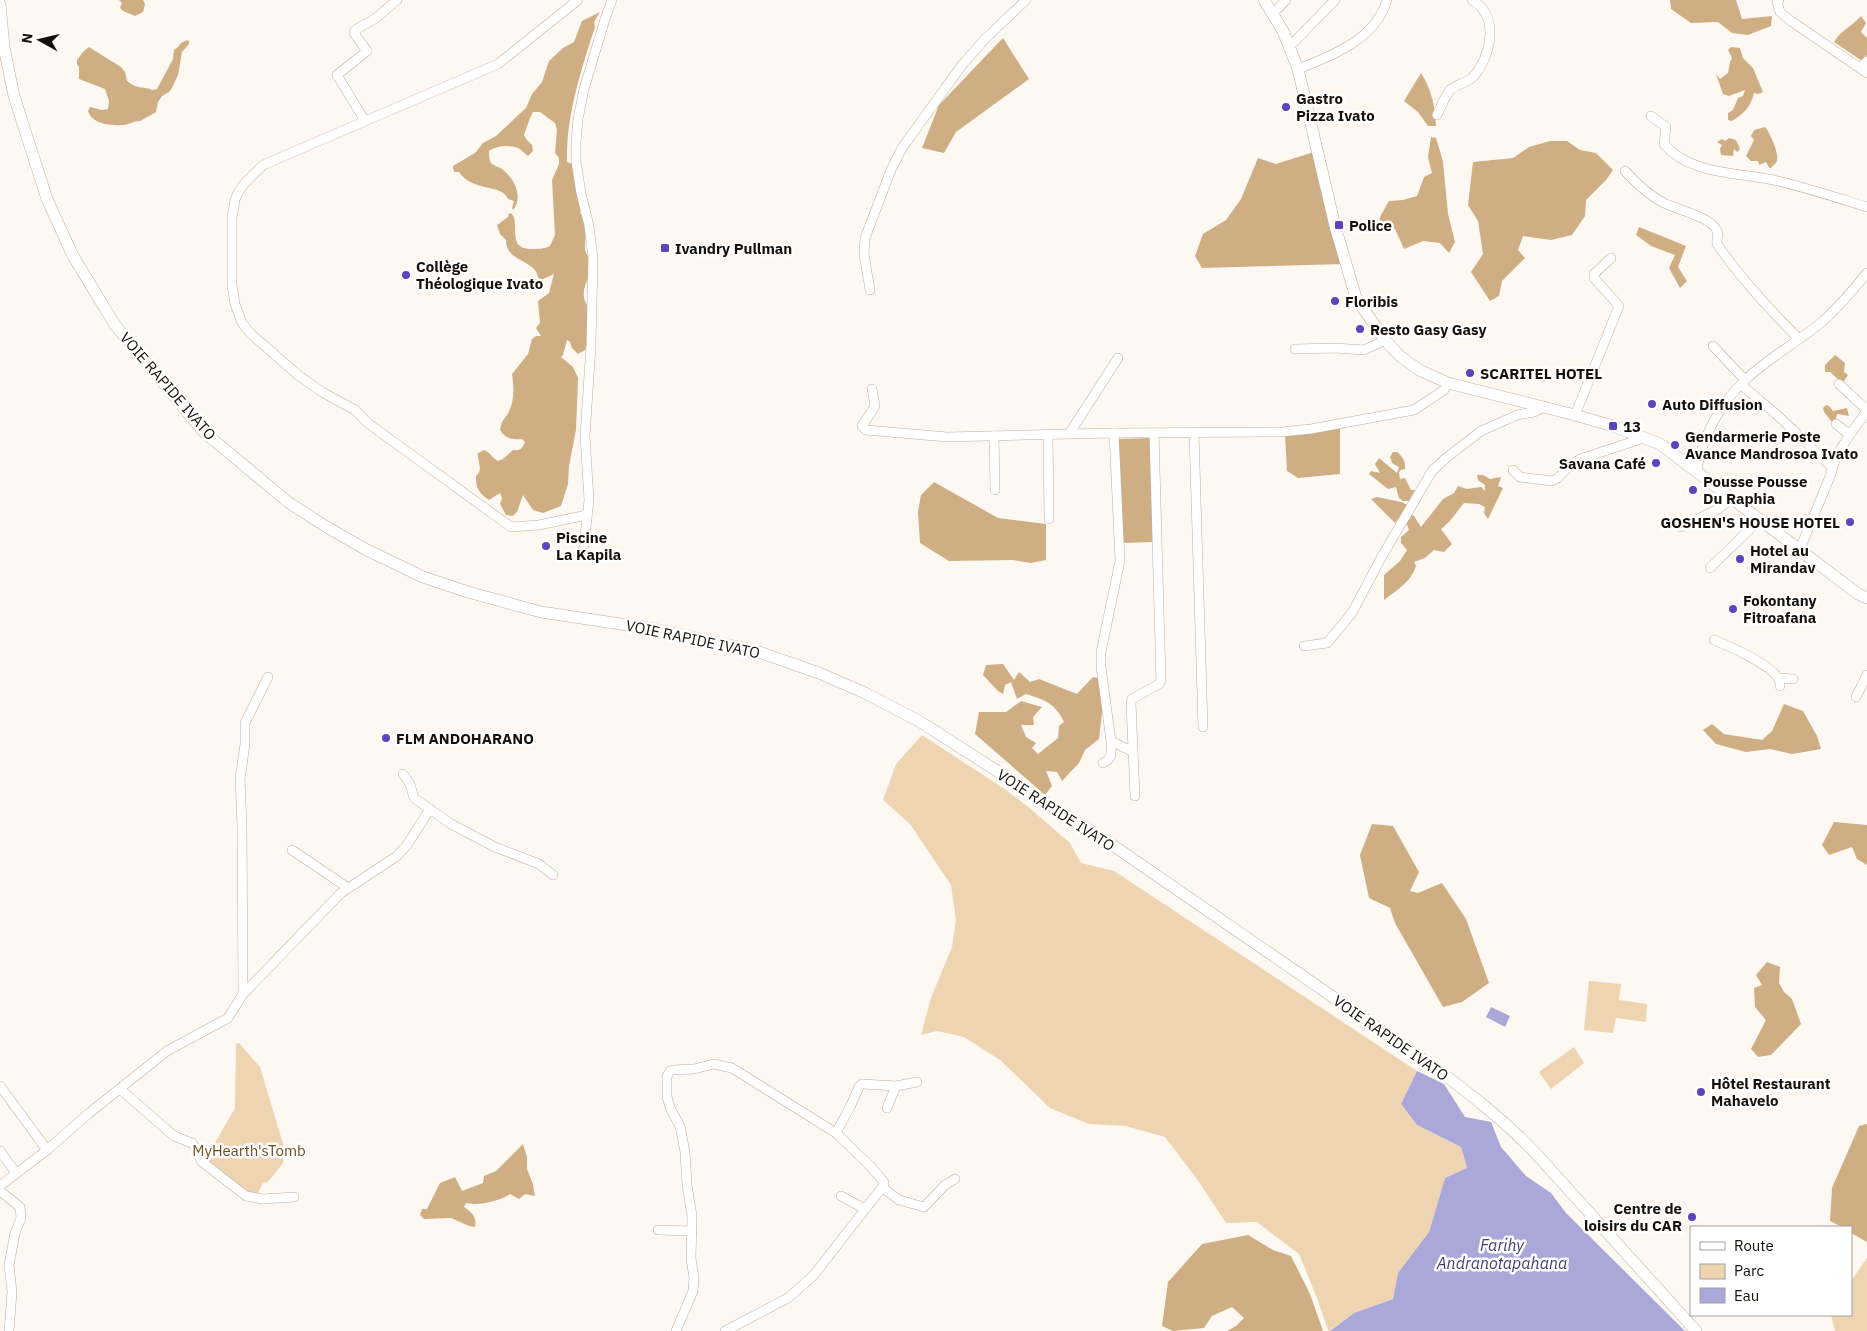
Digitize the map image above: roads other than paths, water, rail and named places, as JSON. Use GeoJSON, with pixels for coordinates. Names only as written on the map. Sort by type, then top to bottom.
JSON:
{"type":"FeatureCollection","features":[{"type":"Feature","properties":{"kind":"main road"},"geometry":{"type":"LineString","coordinates":[[1264,0],[1283,31],[1298,69],[1345,264],[1356,298],[1384,339],[1400,356],[1419,370],[1448,383],[1575,415],[1660,444],[1697,470],[1864,598]]}},
{"type":"Feature","properties":{"kind":"main road","name":"VOIE RAPIDE IVATO"},"geometry":{"type":"LineString","coordinates":[[0,4],[4,47],[14,96],[47,199],[73,256],[115,325],[204,432],[288,502],[359,545],[423,576],[468,592],[541,612],[654,629],[753,650],[844,683],[919,721],[1110,844],[1423,1059],[1469,1093],[1534,1151],[1696,1331]]}},
{"type":"Feature","properties":{"kind":"street"},"geometry":{"type":"LineString","coordinates":[[365,121],[337,75],[367,51],[354,33],[355,30],[376,18],[397,0]]}},
{"type":"Feature","properties":{"kind":"street"},"geometry":{"type":"LineString","coordinates":[[578,0],[498,64],[263,165],[244,184],[235,200],[232,218],[232,285],[235,304],[242,323],[250,333],[298,375],[322,392],[355,410],[369,424],[511,527],[539,525],[587,515]]}},
{"type":"Feature","properties":{"kind":"street"},"geometry":{"type":"LineString","coordinates":[[584,545],[589,500],[585,436],[591,345],[592,258],[589,226],[576,161],[577,134],[584,89],[612,0]]}},
{"type":"Feature","properties":{"kind":"street"},"geometry":{"type":"LineString","coordinates":[[870,290],[864,254],[865,238],[891,170],[902,148],[962,65],[985,39],[1026,0]]}},
{"type":"Feature","properties":{"kind":"street"},"geometry":{"type":"LineString","coordinates":[[1273,14],[1286,0]]}},
{"type":"Feature","properties":{"kind":"street"},"geometry":{"type":"LineString","coordinates":[[1290,47],[1335,0]]}},
{"type":"Feature","properties":{"kind":"street"},"geometry":{"type":"LineString","coordinates":[[1298,69],[1328,57],[1358,39],[1369,30],[1383,12],[1387,0]]}},
{"type":"Feature","properties":{"kind":"street"},"geometry":{"type":"LineString","coordinates":[[1437,115],[1451,90],[1473,78],[1485,60],[1491,36],[1488,18],[1477,3],[1472,0]]}},
{"type":"Feature","properties":{"kind":"street"},"geometry":{"type":"LineString","coordinates":[[1779,0],[1777,2],[1780,12],[1863,71],[1867,61]]}},
{"type":"Feature","properties":{"kind":"street"},"geometry":{"type":"LineString","coordinates":[[1651,116],[1666,127],[1664,144],[1671,153],[1689,163],[1706,168],[1776,180],[1867,207]]}},
{"type":"Feature","properties":{"kind":"street"},"geometry":{"type":"LineString","coordinates":[[1625,171],[1663,202],[1703,219],[1716,228],[1718,235],[1717,244],[1742,280],[1799,339]]}},
{"type":"Feature","properties":{"kind":"street"},"geometry":{"type":"LineString","coordinates":[[1575,415],[1618,306],[1594,278],[1594,274],[1611,258]]}},
{"type":"Feature","properties":{"kind":"street"},"geometry":{"type":"LineString","coordinates":[[1697,470],[1698,459],[1714,420],[1743,382],[1847,299],[1867,273]]}},
{"type":"Feature","properties":{"kind":"street"},"geometry":{"type":"LineString","coordinates":[[1295,349],[1334,348],[1364,350],[1384,339]]}},
{"type":"Feature","properties":{"kind":"street"},"geometry":{"type":"LineString","coordinates":[[1713,346],[1754,398],[1777,415],[1832,467]]}},
{"type":"Feature","properties":{"kind":"street"},"geometry":{"type":"LineString","coordinates":[[1068,434],[1118,358]]}},
{"type":"Feature","properties":{"kind":"street"},"geometry":{"type":"LineString","coordinates":[[872,389],[875,406],[862,426],[866,430],[947,437],[1068,434],[1194,434],[1282,432],[1311,429],[1414,410],[1444,390],[1448,383]]}},
{"type":"Feature","properties":{"kind":"street"},"geometry":{"type":"LineString","coordinates":[[1800,549],[1831,474],[1832,467],[1867,410],[1839,384]]}},
{"type":"Feature","properties":{"kind":"street"},"geometry":{"type":"LineString","coordinates":[[1304,646],[1327,643],[1352,613],[1381,558],[1432,471],[1481,431],[1517,415],[1534,412],[1544,407]]}},
{"type":"Feature","properties":{"kind":"street"},"geometry":{"type":"LineString","coordinates":[[1836,424],[1850,435]]}},
{"type":"Feature","properties":{"kind":"street"},"geometry":{"type":"LineString","coordinates":[[1135,796],[1132,698],[1159,684],[1161,680],[1154,433]]}},
{"type":"Feature","properties":{"kind":"street"},"geometry":{"type":"LineString","coordinates":[[1103,763],[1111,755],[1112,741],[1101,667],[1101,652],[1120,562],[1114,434]]}},
{"type":"Feature","properties":{"kind":"street"},"geometry":{"type":"LineString","coordinates":[[1194,434],[1203,727]]}},
{"type":"Feature","properties":{"kind":"street"},"geometry":{"type":"LineString","coordinates":[[1048,435],[1049,520]]}},
{"type":"Feature","properties":{"kind":"street"},"geometry":{"type":"LineString","coordinates":[[994,436],[995,490]]}},
{"type":"Feature","properties":{"kind":"street"},"geometry":{"type":"LineString","coordinates":[[1513,470],[1520,477],[1552,481],[1580,459],[1644,438]]}},
{"type":"Feature","properties":{"kind":"street"},"geometry":{"type":"LineString","coordinates":[[1682,527],[1718,509],[1732,498]]}},
{"type":"Feature","properties":{"kind":"street"},"geometry":{"type":"LineString","coordinates":[[1710,568],[1760,519]]}},
{"type":"Feature","properties":{"kind":"street"},"geometry":{"type":"LineString","coordinates":[[1714,640],[1749,656],[1767,668],[1779,682],[1793,679]]}},
{"type":"Feature","properties":{"kind":"street"},"geometry":{"type":"LineString","coordinates":[[1856,696],[1867,675]]}},
{"type":"Feature","properties":{"kind":"street"},"geometry":{"type":"LineString","coordinates":[[243,994],[240,779],[245,744],[245,723],[268,678]]}},
{"type":"Feature","properties":{"kind":"street"},"geometry":{"type":"LineString","coordinates":[[1112,741],[1133,752]]}},
{"type":"Feature","properties":{"kind":"street"},"geometry":{"type":"LineString","coordinates":[[403,774],[410,784],[414,798],[451,824],[495,847],[539,864],[553,875]]}},
{"type":"Feature","properties":{"kind":"street"},"geometry":{"type":"LineString","coordinates":[[0,1186],[167,1052],[228,1018],[243,994],[348,888],[397,856],[407,845],[430,809]]}},
{"type":"Feature","properties":{"kind":"street"},"geometry":{"type":"LineString","coordinates":[[292,850],[348,888]]}},
{"type":"Feature","properties":{"kind":"street"},"geometry":{"type":"LineString","coordinates":[[676,1331],[693,1291],[694,1278],[691,1258],[692,1216],[687,1186],[685,1152],[680,1126],[671,1110],[667,1076],[670,1071],[714,1064],[732,1068],[836,1133],[884,1182],[883,1188],[813,1276],[788,1298],[725,1331]]}},
{"type":"Feature","properties":{"kind":"street"},"geometry":{"type":"LineString","coordinates":[[836,1133],[862,1084],[896,1086],[917,1082]]}},
{"type":"Feature","properties":{"kind":"street"},"geometry":{"type":"LineString","coordinates":[[0,1086],[47,1150]]}},
{"type":"Feature","properties":{"kind":"street"},"geometry":{"type":"LineString","coordinates":[[887,1108],[896,1086]]}},
{"type":"Feature","properties":{"kind":"street"},"geometry":{"type":"LineString","coordinates":[[120,1089],[174,1136],[192,1143],[199,1152],[201,1161],[246,1196],[263,1199],[294,1197]]}},
{"type":"Feature","properties":{"kind":"street"},"geometry":{"type":"LineString","coordinates":[[0,1151],[16,1173]]}},
{"type":"Feature","properties":{"kind":"street"},"geometry":{"type":"LineString","coordinates":[[883,1188],[899,1200],[924,1206],[955,1179]]}},
{"type":"Feature","properties":{"kind":"street"},"geometry":{"type":"LineString","coordinates":[[0,1191],[20,1207],[21,1218],[14,1233],[9,1265],[12,1292],[9,1331]]}},
{"type":"Feature","properties":{"kind":"street"},"geometry":{"type":"LineString","coordinates":[[841,1196],[865,1209]]}},
{"type":"Feature","properties":{"kind":"street"},"geometry":{"type":"LineString","coordinates":[[658,1230],[692,1232]]}},
{"type":"Feature","properties":{"kind":"water"},"geometry":{"type":"Polygon","coordinates":[[[1491,1007],[1510,1016],[1505,1027],[1486,1017],[1491,1007]]]}},
{"type":"Feature","properties":{"kind":"water","name":"Farihy Andranotapahana"},"geometry":{"type":"Polygon","coordinates":[[[1417,1071],[1444,1084],[1465,1117],[1491,1122],[1501,1147],[1526,1176],[1551,1193],[1566,1213],[1685,1331],[1330,1331],[1354,1313],[1393,1299],[1398,1273],[1429,1232],[1445,1178],[1467,1168],[1461,1147],[1417,1125],[1401,1104],[1417,1071]]]}},
{"type":"Feature","properties":{"kind":"place","name":"Gastro Pizza Ivato"},"geometry":{"type":"Point","coordinates":[1286,107]}},
{"type":"Feature","properties":{"kind":"place","name":"Police"},"geometry":{"type":"Point","coordinates":[1339,225]}},
{"type":"Feature","properties":{"kind":"place","name":"Ivandry Pullman"},"geometry":{"type":"Point","coordinates":[665,248]}},
{"type":"Feature","properties":{"kind":"place","name":"Collège Théologique Ivato"},"geometry":{"type":"Point","coordinates":[406,275]}},
{"type":"Feature","properties":{"kind":"place","name":"Floribis"},"geometry":{"type":"Point","coordinates":[1335,301]}},
{"type":"Feature","properties":{"kind":"place","name":"Resto Gasy Gasy"},"geometry":{"type":"Point","coordinates":[1360,329]}},
{"type":"Feature","properties":{"kind":"place","name":"SCARITEL HOTEL"},"geometry":{"type":"Point","coordinates":[1470,373]}},
{"type":"Feature","properties":{"kind":"place","name":"Auto Diffusion"},"geometry":{"type":"Point","coordinates":[1652,404]}},
{"type":"Feature","properties":{"kind":"place","name":"13"},"geometry":{"type":"Point","coordinates":[1613,426]}},
{"type":"Feature","properties":{"kind":"place","name":"Gendarmerie Poste Avance Mandrosoa Ivato"},"geometry":{"type":"Point","coordinates":[1675,445]}},
{"type":"Feature","properties":{"kind":"place","name":"Savana Café"},"geometry":{"type":"Point","coordinates":[1656,463]}},
{"type":"Feature","properties":{"kind":"place","name":"Pousse Pousse Du Raphia"},"geometry":{"type":"Point","coordinates":[1693,490]}},
{"type":"Feature","properties":{"kind":"place","name":"GOSHEN'S HOUSE HOTEL"},"geometry":{"type":"Point","coordinates":[1850,522]}},
{"type":"Feature","properties":{"kind":"place","name":"Piscine La Kapila"},"geometry":{"type":"Point","coordinates":[546,546]}},
{"type":"Feature","properties":{"kind":"place","name":"Hotel au Mirandav"},"geometry":{"type":"Point","coordinates":[1740,559]}},
{"type":"Feature","properties":{"kind":"place","name":"Fokontany Fitroafana"},"geometry":{"type":"Point","coordinates":[1733,609]}},
{"type":"Feature","properties":{"kind":"place","name":"FLM ANDOHARANO"},"geometry":{"type":"Point","coordinates":[386,738]}},
{"type":"Feature","properties":{"kind":"place","name":"Hôtel Restaurant Mahavelo"},"geometry":{"type":"Point","coordinates":[1701,1092]}},
{"type":"Feature","properties":{"kind":"place","name":"Centre de loisirs du CAR"},"geometry":{"type":"Point","coordinates":[1692,1217]}},
{"type":"Feature","properties":{"kind":"park label","name":"MyHearth'sTomb"},"geometry":{"type":"Point","coordinates":[249,1150]}}]}
